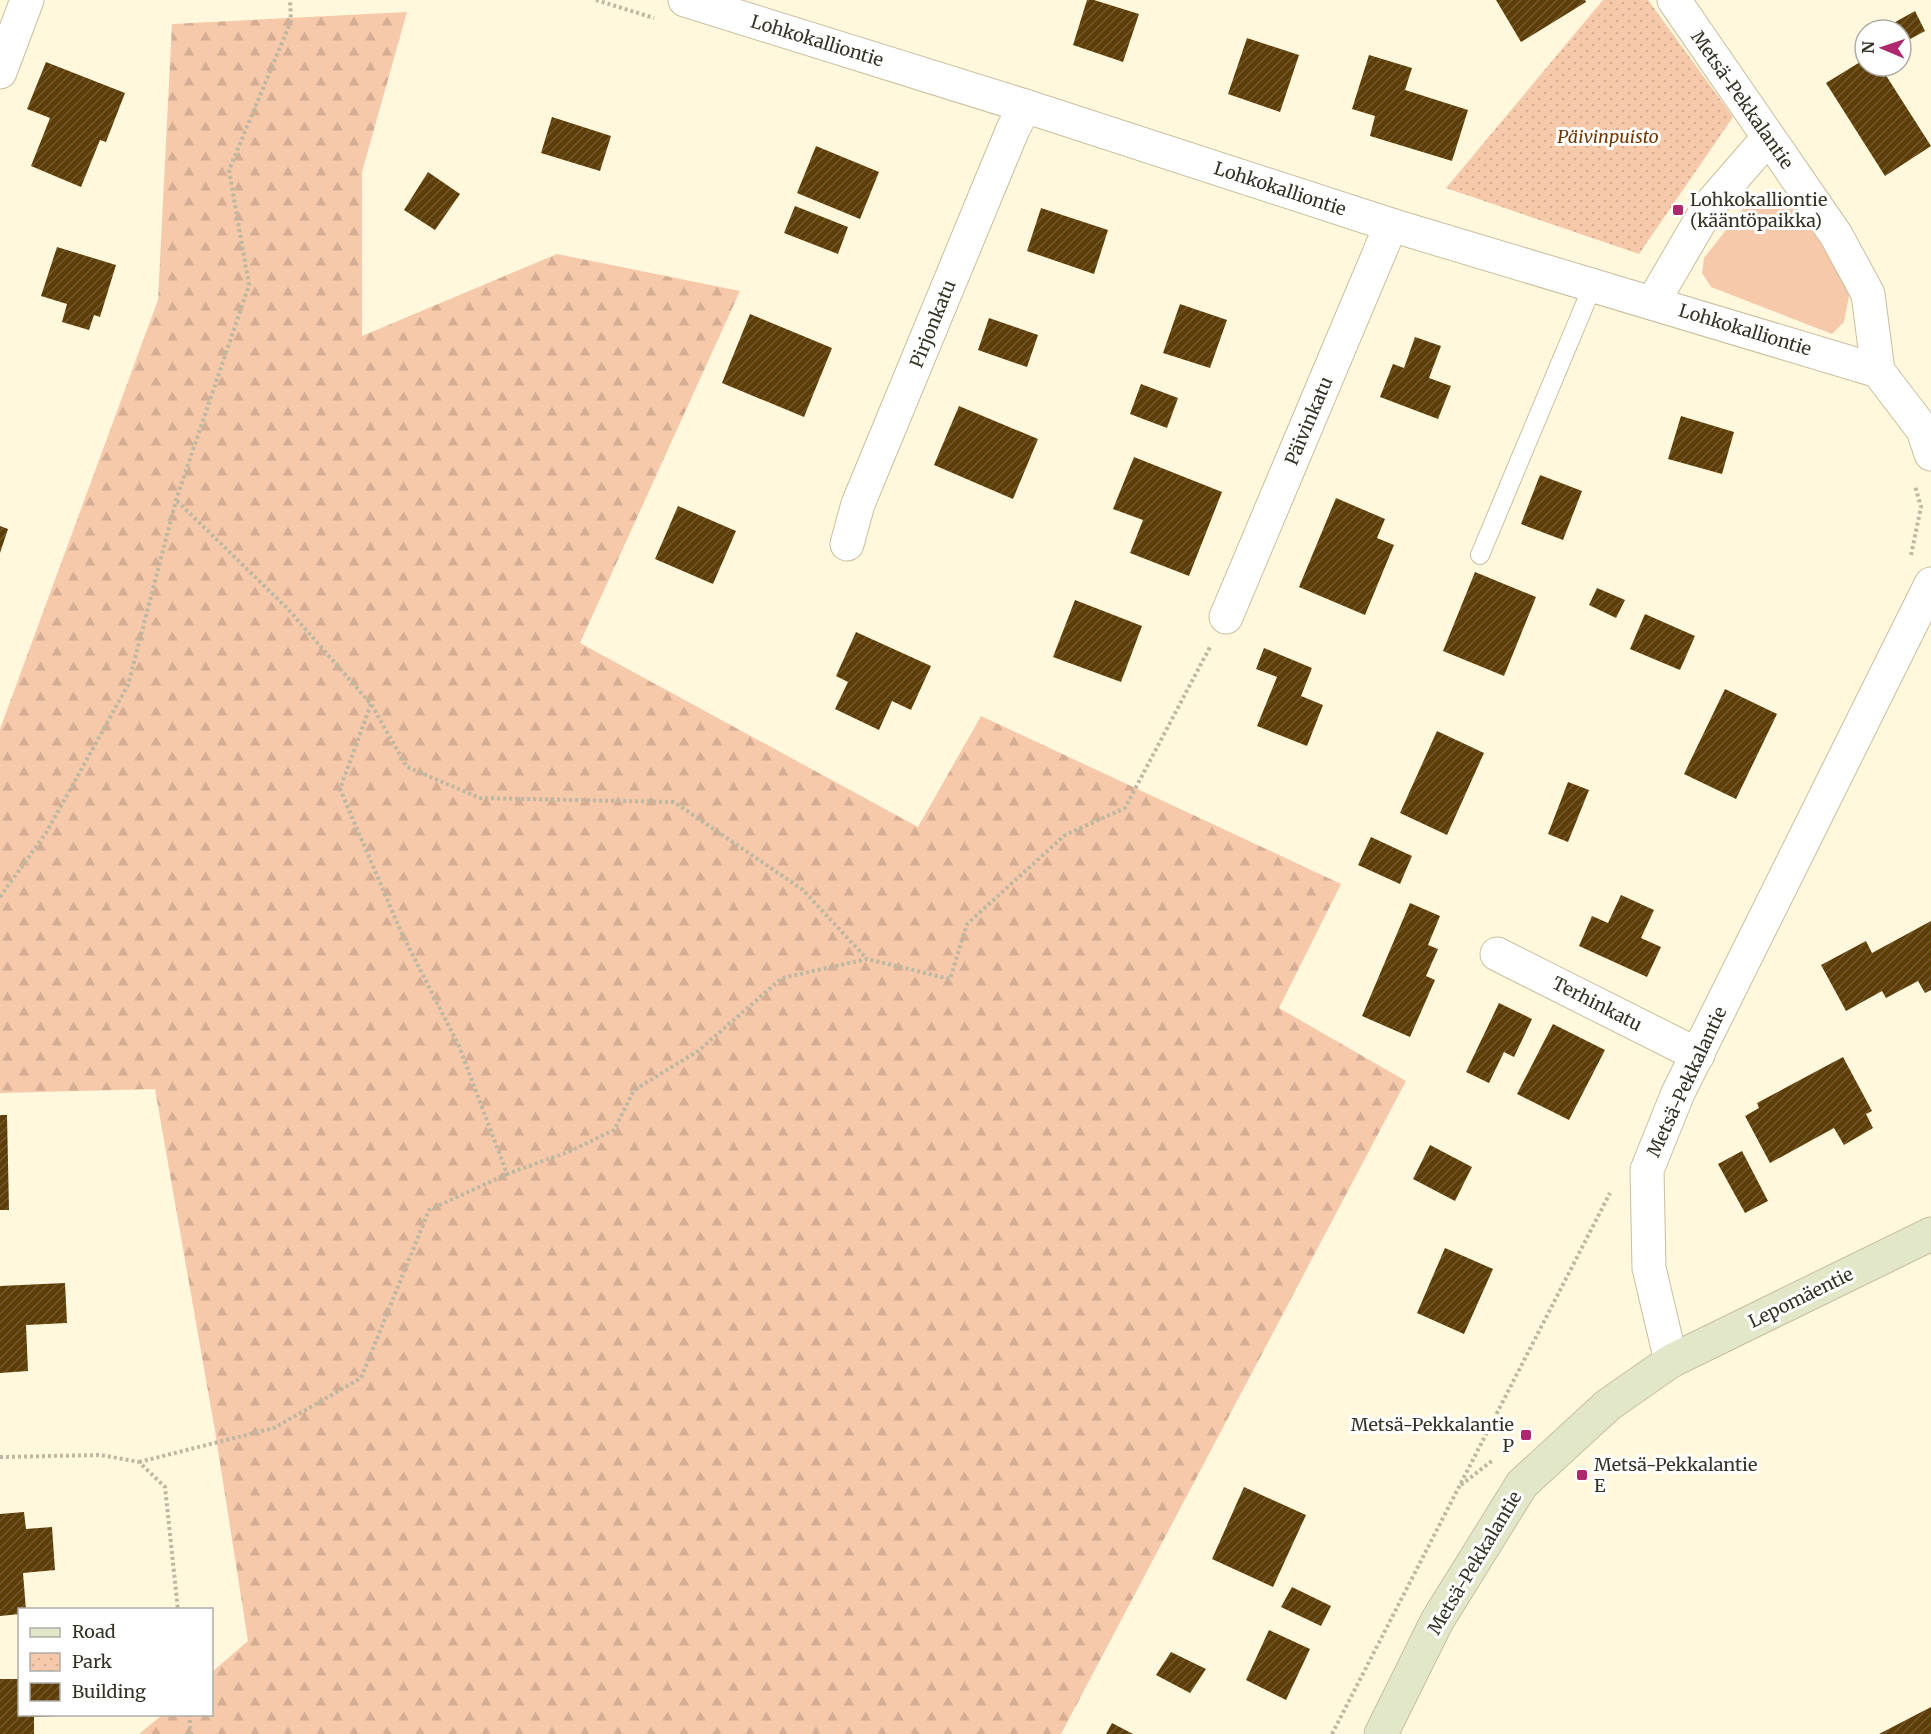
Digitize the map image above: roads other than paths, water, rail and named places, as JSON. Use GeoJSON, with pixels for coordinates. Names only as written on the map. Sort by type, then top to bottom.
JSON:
{"type":"FeatureCollection","features":[{"type":"Feature","properties":{"kind":"street"},"geometry":{"type":"LineString","coordinates":[[0,72],[27,0]]}},
{"type":"Feature","properties":{"kind":"street","name":"Metsä-Pekkalantie"},"geometry":{"type":"LineString","coordinates":[[1674,0],[1836,235],[1868,294],[1878,371],[1923,430],[1922,465]]}},
{"type":"Feature","properties":{"kind":"street","name":"Lohkokalliontie"},"geometry":{"type":"LineString","coordinates":[[674,10],[1024,106],[1391,225],[1878,371]]}},
{"type":"Feature","properties":{"kind":"street","name":"Pirjonkatu"},"geometry":{"type":"LineString","coordinates":[[847,544],[858,504],[1024,106]]}},
{"type":"Feature","properties":{"kind":"street"},"geometry":{"type":"LineString","coordinates":[[1653,302],[1709,206],[1768,138]]}},
{"type":"Feature","properties":{"kind":"street","name":"Päivinkatu"},"geometry":{"type":"LineString","coordinates":[[1226,617],[1391,225]]}},
{"type":"Feature","properties":{"kind":"street","name":"Metsä-Pekkalantie"},"geometry":{"type":"LineString","coordinates":[[1381,1734],[1437,1621],[1522,1484],[1608,1405],[1671,1361],[1649,1268],[1647,1170],[1678,1093],[1698,1055],[1920,572]]}},
{"type":"Feature","properties":{"kind":"street","name":"Terhinkatu"},"geometry":{"type":"LineString","coordinates":[[1497,954],[1698,1055]]}},
{"type":"Feature","properties":{"kind":"street","name":"Lepomäentie"},"geometry":{"type":"LineString","coordinates":[[1671,1361],[1931,1234]]}},
{"type":"Feature","properties":{"kind":"lane"},"geometry":{"type":"LineString","coordinates":[[1480,555],[1593,285]]}},
{"type":"Feature","properties":{"kind":"place","name":"Lohkokalliontie (kääntöpaikka)"},"geometry":{"type":"Point","coordinates":[1678,210]}},
{"type":"Feature","properties":{"kind":"place","name":"Metsä-Pekkalantie P"},"geometry":{"type":"Point","coordinates":[1526,1435]}},
{"type":"Feature","properties":{"kind":"place","name":"Metsä-Pekkalantie E"},"geometry":{"type":"Point","coordinates":[1582,1475]}},
{"type":"Feature","properties":{"kind":"park label","name":"Päivinpuisto"},"geometry":{"type":"Point","coordinates":[1608,137]}}]}
